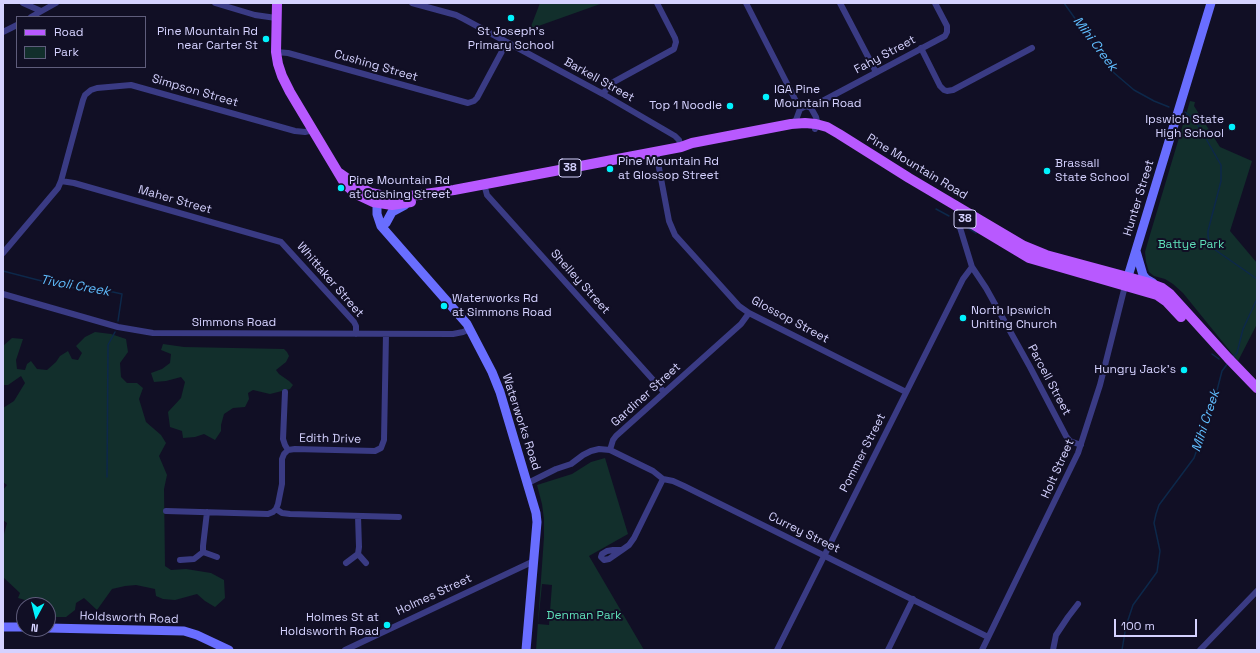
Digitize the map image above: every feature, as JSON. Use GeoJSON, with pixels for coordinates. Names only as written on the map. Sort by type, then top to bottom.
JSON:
{"type":"FeatureCollection","features":[{"type":"Feature","properties":{"kind":"main road","name":"Pine Mountain Road"},"geometry":{"type":"LineString","coordinates":[[277,3],[276,52],[278,64],[285,82],[338,172],[381,200],[397,205],[410,203],[454,190]]}},
{"type":"Feature","properties":{"kind":"main road","name":"Hunter Street"},"geometry":{"type":"LineString","coordinates":[[1127,282],[1211,3]]}},
{"type":"Feature","properties":{"kind":"main road","name":"Pine Mountain Road"},"geometry":{"type":"LineString","coordinates":[[381,200],[454,190],[656,152],[681,147],[692,143],[797,123],[816,127],[837,138],[961,213],[1029,258],[1127,282],[1157,286],[1170,294],[1257,394]]}},
{"type":"Feature","properties":{"kind":"main road","name":"Waterworks Road"},"geometry":{"type":"LineString","coordinates":[[381,200],[390,236]]}},
{"type":"Feature","properties":{"kind":"main road","name":"Waterworks Road"},"geometry":{"type":"LineString","coordinates":[[381,200],[377,211],[380,223],[463,318],[470,329],[497,385],[528,483],[537,518],[526,650]]}},
{"type":"Feature","properties":{"kind":"main road"},"geometry":{"type":"LineString","coordinates":[[386,223],[392,212],[410,203]]}},
{"type":"Feature","properties":{"kind":"main road"},"geometry":{"type":"LineString","coordinates":[[1136,250],[1146,279],[1157,286]]}},
{"type":"Feature","properties":{"kind":"main road","name":"Pine Mountain Road"},"geometry":{"type":"LineString","coordinates":[[1127,282],[1164,299],[1194,330],[1257,388]]}},
{"type":"Feature","properties":{"kind":"main road"},"geometry":{"type":"LineString","coordinates":[[3,627],[16,627]]}},
{"type":"Feature","properties":{"kind":"main road","name":"Holdsworth Road"},"geometry":{"type":"LineString","coordinates":[[56,628],[180,631],[197,635],[229,650]]}},
{"type":"Feature","properties":{"kind":"street"},"geometry":{"type":"LineString","coordinates":[[23,3],[41,11]]}},
{"type":"Feature","properties":{"kind":"street"},"geometry":{"type":"LineString","coordinates":[[33,16],[56,3]]}},
{"type":"Feature","properties":{"kind":"street"},"geometry":{"type":"LineString","coordinates":[[215,3],[255,15],[276,18]]}},
{"type":"Feature","properties":{"kind":"street","name":"Barkell Street"},"geometry":{"type":"LineString","coordinates":[[412,3],[456,15],[507,42],[603,94],[675,136],[679,140],[681,147]]}},
{"type":"Feature","properties":{"kind":"street"},"geometry":{"type":"LineString","coordinates":[[603,94],[610,84],[671,51],[675,46],[675,38],[657,3]]}},
{"type":"Feature","properties":{"kind":"street"},"geometry":{"type":"LineString","coordinates":[[746,3],[800,109],[797,123]]}},
{"type":"Feature","properties":{"kind":"street"},"geometry":{"type":"LineString","coordinates":[[840,3],[876,72]]}},
{"type":"Feature","properties":{"kind":"street","name":"Fahy Street"},"geometry":{"type":"LineString","coordinates":[[811,108],[942,38],[948,32],[947,26],[935,3]]}},
{"type":"Feature","properties":{"kind":"street"},"geometry":{"type":"LineString","coordinates":[[3,32],[16,26]]}},
{"type":"Feature","properties":{"kind":"street","name":"Cushing Street"},"geometry":{"type":"LineString","coordinates":[[276,52],[289,53],[464,102],[471,102],[477,98],[507,42]]}},
{"type":"Feature","properties":{"kind":"street"},"geometry":{"type":"LineString","coordinates":[[921,48],[940,86],[945,90],[953,90],[1032,48]]}},
{"type":"Feature","properties":{"kind":"street","name":"Simpson Street"},"geometry":{"type":"LineString","coordinates":[[3,253],[58,188],[83,100],[88,92],[97,88],[131,85],[294,131],[305,132],[313,130]]}},
{"type":"Feature","properties":{"kind":"street"},"geometry":{"type":"LineString","coordinates":[[800,109],[806,106],[811,108],[816,117],[816,127]]}},
{"type":"Feature","properties":{"kind":"street","name":"Glossop Street"},"geometry":{"type":"LineString","coordinates":[[656,152],[669,221],[675,235],[739,306],[749,313],[906,392]]}},
{"type":"Feature","properties":{"kind":"street","name":"Maher Street"},"geometry":{"type":"LineString","coordinates":[[61,181],[74,183],[281,242]]}},
{"type":"Feature","properties":{"kind":"street","name":"Shelley Street"},"geometry":{"type":"LineString","coordinates":[[484,184],[487,195],[664,392]]}},
{"type":"Feature","properties":{"kind":"street","name":"Parcell Street"},"geometry":{"type":"LineString","coordinates":[[961,213],[958,221],[972,267],[986,288],[1030,367],[1066,436],[1070,441],[1081,446]]}},
{"type":"Feature","properties":{"kind":"street","name":"Whittaker Street"},"geometry":{"type":"LineString","coordinates":[[281,242],[352,320],[356,326],[356,334]]}},
{"type":"Feature","properties":{"kind":"street","name":"Pommer Street"},"geometry":{"type":"LineString","coordinates":[[777,650],[963,279],[972,267]]}},
{"type":"Feature","properties":{"kind":"street","name":"Holt Street"},"geometry":{"type":"LineString","coordinates":[[982,650],[1081,446],[1100,385],[1127,282]]}},
{"type":"Feature","properties":{"kind":"street","name":"Simmons Road"},"geometry":{"type":"LineString","coordinates":[[3,294],[118,327],[153,333],[457,334],[470,329]]}},
{"type":"Feature","properties":{"kind":"street","name":"Gardiner Street"},"geometry":{"type":"LineString","coordinates":[[610,450],[616,436],[741,324],[749,313]]}},
{"type":"Feature","properties":{"kind":"street","name":"Edith Drive"},"geometry":{"type":"LineString","coordinates":[[276,509],[282,484],[282,459],[288,450],[295,448],[375,451],[381,448],[384,440],[386,334]]}},
{"type":"Feature","properties":{"kind":"street"},"geometry":{"type":"LineString","coordinates":[[285,392],[283,438],[285,446],[288,450]]}},
{"type":"Feature","properties":{"kind":"street"},"geometry":{"type":"LineString","coordinates":[[528,483],[556,469],[571,464],[591,451],[599,449],[610,450]]}},
{"type":"Feature","properties":{"kind":"street","name":"Currey Street"},"geometry":{"type":"LineString","coordinates":[[610,450],[653,471],[663,479],[684,486],[988,637]]}},
{"type":"Feature","properties":{"kind":"street"},"geometry":{"type":"LineString","coordinates":[[622,550],[629,545],[634,538],[663,479]]}},
{"type":"Feature","properties":{"kind":"street"},"geometry":{"type":"LineString","coordinates":[[166,511],[268,514],[276,509],[282,513],[290,514],[399,517]]}},
{"type":"Feature","properties":{"kind":"street"},"geometry":{"type":"LineString","coordinates":[[203,552],[207,512]]}},
{"type":"Feature","properties":{"kind":"street"},"geometry":{"type":"LineString","coordinates":[[346,563],[358,554],[358,516]]}},
{"type":"Feature","properties":{"kind":"street"},"geometry":{"type":"LineString","coordinates":[[203,552],[217,557]]}},
{"type":"Feature","properties":{"kind":"street"},"geometry":{"type":"LineString","coordinates":[[180,560],[194,559],[203,552]]}},
{"type":"Feature","properties":{"kind":"street"},"geometry":{"type":"LineString","coordinates":[[358,554],[366,563]]}},
{"type":"Feature","properties":{"kind":"street","name":"Holmes Street"},"geometry":{"type":"LineString","coordinates":[[345,650],[534,561]]}},
{"type":"Feature","properties":{"kind":"street"},"geometry":{"type":"LineString","coordinates":[[1200,650],[1257,591]]}},
{"type":"Feature","properties":{"kind":"street"},"geometry":{"type":"LineString","coordinates":[[888,650],[913,600]]}},
{"type":"Feature","properties":{"kind":"street"},"geometry":{"type":"LineString","coordinates":[[1053,650],[1056,635],[1078,604]]}},
{"type":"Feature","properties":{"kind":"green space"},"geometry":{"type":"Polygon","coordinates":[[[540,3],[603,3],[530,29],[540,3]]]}},
{"type":"Feature","properties":{"kind":"green space","name":"Battye Park"},"geometry":{"type":"Polygon","coordinates":[[[1190,101],[1195,102],[1194,106],[1220,147],[1252,161],[1230,231],[1257,263],[1257,324],[1238,361],[1183,293],[1165,279],[1154,276],[1149,272],[1146,262],[1145,252],[1190,101]]]}},
{"type":"Feature","properties":{"kind":"green space"},"geometry":{"type":"Polygon","coordinates":[[[95,332],[111,334],[126,339],[128,352],[120,363],[121,377],[127,383],[137,383],[143,388],[139,399],[146,422],[161,435],[166,443],[159,456],[167,475],[164,489],[165,566],[171,570],[186,569],[211,573],[224,580],[225,598],[215,607],[197,594],[175,600],[163,599],[156,596],[155,589],[136,585],[112,589],[97,610],[84,598],[76,603],[75,610],[66,617],[56,617],[56,597],[18,597],[20,593],[3,577],[3,538],[7,523],[3,520],[3,490],[7,485],[3,482],[3,408],[14,401],[25,383],[21,376],[8,385],[3,385],[3,346],[12,338],[23,339],[16,360],[17,369],[25,370],[27,364],[31,361],[37,369],[47,370],[60,356],[68,351],[72,359],[78,360],[82,353],[76,346],[85,337],[95,332]]]}},
{"type":"Feature","properties":{"kind":"green space"},"geometry":{"type":"Polygon","coordinates":[[[163,344],[184,347],[284,349],[289,356],[286,362],[276,370],[293,385],[290,389],[270,394],[253,390],[248,393],[249,399],[245,407],[233,408],[224,414],[221,431],[215,440],[204,434],[195,437],[183,438],[182,431],[170,427],[168,412],[181,398],[185,382],[181,377],[166,381],[154,382],[151,373],[162,369],[170,363],[171,354],[161,350],[163,344]]]}},
{"type":"Feature","properties":{"kind":"green space","name":"Denman Park"},"geometry":{"type":"Polygon","coordinates":[[[605,458],[628,534],[589,556],[644,650],[536,650],[544,537],[542,504],[537,485],[572,474],[591,462],[605,458]],[[542,584],[538,624],[549,625],[552,585],[542,584]]]}},
{"type":"Feature","properties":{"kind":"waterway","name":"Mihi Creek"},"geometry":{"type":"LineString","coordinates":[[1064,3],[1113,72],[1134,90],[1169,107]]}},
{"type":"Feature","properties":{"kind":"waterway","name":"Mihi Creek"},"geometry":{"type":"LineString","coordinates":[[1185,112],[1193,118],[1221,165],[1221,181],[1208,231],[1209,241],[1214,249],[1257,279]]}},
{"type":"Feature","properties":{"kind":"waterway"},"geometry":{"type":"LineString","coordinates":[[936,209],[949,216]]}},
{"type":"Feature","properties":{"kind":"waterway"},"geometry":{"type":"LineString","coordinates":[[965,226],[976,233]]}},
{"type":"Feature","properties":{"kind":"waterway","name":"Tivoli Creek"},"geometry":{"type":"LineString","coordinates":[[3,271],[65,287],[104,290],[122,294],[118,321]]}},
{"type":"Feature","properties":{"kind":"waterway","name":"Mihi Creek"},"geometry":{"type":"LineString","coordinates":[[1233,357],[1237,353],[1243,329],[1257,299]]}},
{"type":"Feature","properties":{"kind":"waterway","name":"Tivoli Creek"},"geometry":{"type":"LineString","coordinates":[[107,477],[108,345],[115,332]]}},
{"type":"Feature","properties":{"kind":"waterway"},"geometry":{"type":"LineString","coordinates":[[1212,354],[1219,359]]}},
{"type":"Feature","properties":{"kind":"waterway","name":"Mihi Creek"},"geometry":{"type":"LineString","coordinates":[[1122,650],[1126,626],[1133,605],[1157,572],[1160,551],[1154,523],[1159,505],[1194,458],[1214,402],[1222,371],[1228,363]]}},
{"type":"Feature","properties":{"kind":"place","name":"St Joseph's Primary School"},"geometry":{"type":"Point","coordinates":[511,18]}},
{"type":"Feature","properties":{"kind":"place","name":"Pine Mountain Rd near Carter St"},"geometry":{"type":"Point","coordinates":[266,39]}},
{"type":"Feature","properties":{"kind":"place","name":"IGA Pine Mountain Road"},"geometry":{"type":"Point","coordinates":[766,97]}},
{"type":"Feature","properties":{"kind":"place","name":"Top 1 Noodle"},"geometry":{"type":"Point","coordinates":[730,106]}},
{"type":"Feature","properties":{"kind":"place","name":"Ipswich State High School"},"geometry":{"type":"Point","coordinates":[1232,127]}},
{"type":"Feature","properties":{"kind":"place","name":"Pine Mountain Rd at Glossop Street"},"geometry":{"type":"Point","coordinates":[610,169]}},
{"type":"Feature","properties":{"kind":"place","name":"Brassall State School"},"geometry":{"type":"Point","coordinates":[1047,171]}},
{"type":"Feature","properties":{"kind":"place","name":"Pine Mountain Rd at Cushing Street"},"geometry":{"type":"Point","coordinates":[341,188]}},
{"type":"Feature","properties":{"kind":"place","name":"Waterworks Rd at Simmons Road"},"geometry":{"type":"Point","coordinates":[444,306]}},
{"type":"Feature","properties":{"kind":"place","name":"North Ipswich Uniting Church"},"geometry":{"type":"Point","coordinates":[963,318]}},
{"type":"Feature","properties":{"kind":"place","name":"Hungry Jack's"},"geometry":{"type":"Point","coordinates":[1184,370]}},
{"type":"Feature","properties":{"kind":"place","name":"Holmes St at Holdsworth Road"},"geometry":{"type":"Point","coordinates":[387,625]}}]}
